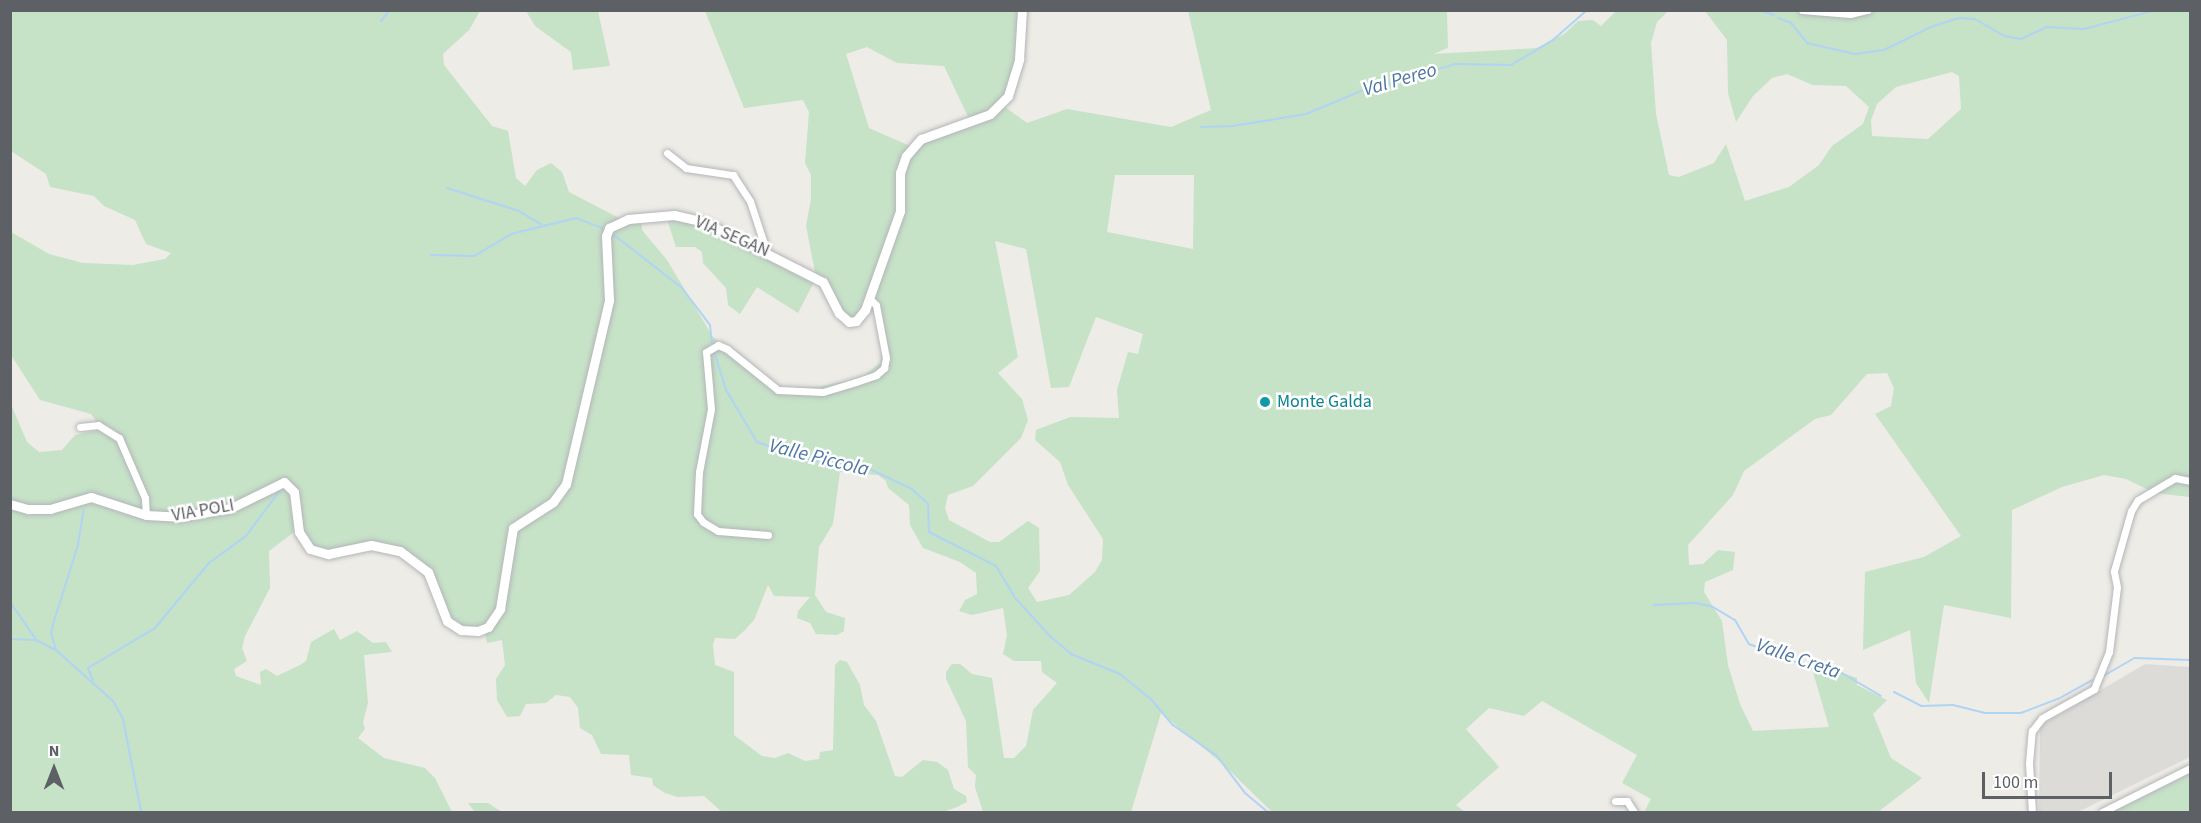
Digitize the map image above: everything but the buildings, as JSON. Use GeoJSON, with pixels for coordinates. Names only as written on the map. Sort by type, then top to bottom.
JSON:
{"type":"FeatureCollection","features":[{"type":"Feature","properties":{"kind":"street","name":"VIA SEGAN"},"geometry":{"type":"LineString","coordinates":[[478,631],[497,620],[513,528],[553,502],[566,484],[609,300],[606,236],[616,222],[674,215],[704,222],[766,250],[823,282],[839,313],[849,322],[862,317],[900,212],[900,173],[906,156],[921,139],[990,114],[1008,96],[1019,59],[1022,10]]}},
{"type":"Feature","properties":{"kind":"street"},"geometry":{"type":"LineString","coordinates":[[1802,10],[1850,14],[1868,10]]}},
{"type":"Feature","properties":{"kind":"street"},"geometry":{"type":"LineString","coordinates":[[667,153],[686,168],[733,175],[750,201],[766,250]]}},
{"type":"Feature","properties":{"kind":"street"},"geometry":{"type":"LineString","coordinates":[[768,535],[718,531],[703,522],[697,514],[704,438],[711,409],[706,352],[718,345],[727,349],[778,390],[823,392],[856,382],[876,375],[884,368],[886,358],[876,305],[869,298]]}},
{"type":"Feature","properties":{"kind":"street"},"geometry":{"type":"LineString","coordinates":[[80,427],[98,425],[119,438],[145,498],[146,515]]}},
{"type":"Feature","properties":{"kind":"street"},"geometry":{"type":"LineString","coordinates":[[2032,813],[2029,763],[2032,731],[2042,718],[2094,689],[2109,652],[2117,587],[2114,571],[2131,511],[2138,500],[2175,478],[2190,481]]}},
{"type":"Feature","properties":{"kind":"street","name":"VIA POLI"},"geometry":{"type":"LineString","coordinates":[[10,504],[28,509],[50,508],[91,497],[146,515],[179,517],[231,508],[275,483],[284,482],[294,492],[299,532],[310,549],[328,554],[371,544],[400,551],[428,573],[447,621],[460,630],[478,631]]}},
{"type":"Feature","properties":{"kind":"street"},"geometry":{"type":"LineString","coordinates":[[2102,813],[2190,768]]}},
{"type":"Feature","properties":{"kind":"street"},"geometry":{"type":"LineString","coordinates":[[1615,801],[1627,801],[1634,813]]}},
{"type":"Feature","properties":{"kind":"shaded area"},"geometry":{"type":"Polygon","coordinates":[[[2145,664],[2190,667],[2190,757],[2078,812],[2039,812],[2040,726],[2145,664]]]}},
{"type":"Feature","properties":{"kind":"green space"},"geometry":{"type":"Polygon","coordinates":[[[11,11],[480,11],[469,30],[443,54],[444,65],[492,126],[508,131],[516,178],[525,186],[537,170],[551,163],[562,172],[569,192],[621,219],[641,217],[642,230],[667,260],[713,337],[780,388],[817,387],[861,378],[880,363],[884,342],[872,300],[851,320],[816,278],[798,313],[757,287],[740,314],[728,305],[726,288],[703,263],[702,252],[695,247],[676,247],[666,216],[700,221],[816,277],[806,226],[811,199],[811,175],[805,163],[809,112],[803,100],[744,108],[705,11],[1021,11],[1021,44],[1001,104],[1027,123],[1067,109],[1171,127],[1211,110],[1188,11],[1447,11],[1448,48],[1433,54],[1537,48],[1564,34],[1578,21],[1593,20],[1601,26],[1616,11],[1668,11],[1657,22],[1651,43],[1656,114],[1669,175],[1679,177],[1714,163],[1726,144],[1745,201],[1789,187],[1819,165],[1832,146],[1863,124],[1869,107],[1846,86],[1813,85],[1787,74],[1772,78],[1753,96],[1736,122],[1728,93],[1727,40],[1705,11],[2190,11],[2190,497],[2155,493],[2126,479],[2104,475],[2062,487],[2012,510],[2011,618],[1944,605],[1929,703],[1916,683],[1910,630],[1863,650],[1865,572],[1924,557],[1961,536],[1875,414],[1891,406],[1894,388],[1887,373],[1867,374],[1831,415],[1815,419],[1744,471],[1733,495],[1688,545],[1689,565],[1703,564],[1718,550],[1735,552],[1733,570],[1705,582],[1704,592],[1722,621],[1728,665],[1740,704],[1753,731],[1829,727],[1810,662],[1857,678],[1857,685],[1887,700],[1873,714],[1891,758],[1922,778],[1878,812],[1644,812],[1651,799],[1622,783],[1637,755],[1542,701],[1524,716],[1489,708],[1466,729],[1499,767],[1456,805],[1465,812],[1272,812],[1224,765],[1161,713],[1131,812],[983,812],[975,787],[976,775],[968,767],[966,721],[946,679],[946,672],[952,664],[960,664],[972,674],[992,678],[1004,758],[1014,758],[1026,746],[1033,710],[1057,683],[1042,672],[1041,661],[1014,661],[1003,654],[1007,635],[1003,608],[972,615],[959,611],[965,600],[977,594],[976,573],[960,562],[923,548],[910,525],[909,505],[888,488],[886,481],[878,475],[840,472],[833,524],[819,547],[815,595],[826,612],[845,618],[844,631],[837,635],[816,634],[810,623],[797,618],[798,611],[810,597],[774,596],[768,585],[754,620],[745,630],[735,639],[715,638],[713,645],[715,665],[734,672],[734,735],[762,756],[775,758],[788,753],[805,761],[819,759],[820,752],[833,750],[835,665],[840,660],[847,662],[860,685],[864,705],[876,721],[895,776],[902,777],[923,760],[937,762],[948,770],[954,789],[966,796],[967,802],[955,808],[942,812],[722,812],[704,796],[678,797],[665,793],[653,785],[652,778],[631,775],[629,755],[601,754],[592,735],[580,728],[578,708],[570,697],[556,695],[546,703],[526,704],[520,716],[507,717],[497,700],[496,679],[505,665],[502,640],[487,643],[484,629],[462,631],[448,622],[429,575],[412,558],[374,545],[320,555],[298,529],[269,551],[270,588],[245,636],[242,648],[247,661],[234,669],[236,676],[261,685],[260,672],[266,669],[277,676],[300,665],[306,661],[311,642],[334,629],[340,640],[357,631],[373,643],[386,642],[392,652],[364,655],[368,703],[363,722],[365,729],[358,738],[384,758],[425,768],[435,778],[452,812],[11,812],[10,402],[27,442],[39,452],[62,450],[75,435],[102,429],[91,414],[40,400],[11,355],[11,232],[49,254],[83,263],[133,265],[165,259],[171,253],[146,244],[135,220],[104,206],[94,196],[50,187],[46,174],[11,151],[11,11]],[[867,47],[846,54],[869,128],[910,146],[971,123],[944,66],[897,63],[867,47]],[[1952,72],[1896,87],[1877,104],[1871,120],[1872,136],[1928,139],[1961,109],[1959,76],[1952,72]],[[1115,175],[1107,232],[1193,249],[1194,175],[1115,175]],[[995,241],[1018,357],[998,373],[1022,399],[1028,420],[1021,438],[973,486],[948,495],[945,508],[949,520],[990,542],[999,542],[1028,521],[1039,528],[1040,571],[1028,588],[1037,602],[1069,595],[1095,572],[1102,560],[1103,539],[1068,485],[1060,462],[1035,440],[1036,430],[1070,417],[1119,418],[1117,390],[1128,352],[1138,354],[1143,334],[1096,317],[1069,387],[1051,388],[1026,249],[995,241]]]}},
{"type":"Feature","properties":{"kind":"green space"},"geometry":{"type":"Polygon","coordinates":[[[526,11],[598,11],[610,66],[573,70],[571,52],[535,26],[526,11]]]}},
{"type":"Feature","properties":{"kind":"green space"},"geometry":{"type":"Polygon","coordinates":[[[2190,769],[2190,812],[2103,812],[2190,769]]]}},
{"type":"Feature","properties":{"kind":"green space"},"geometry":{"type":"Polygon","coordinates":[[[468,803],[488,803],[502,812],[475,812],[468,803]]]}},
{"type":"Feature","properties":{"kind":"waterway"},"geometry":{"type":"LineString","coordinates":[[381,21],[390,10]]}},
{"type":"Feature","properties":{"kind":"waterway","name":"Val Pereo"},"geometry":{"type":"LineString","coordinates":[[1201,127],[1233,126],[1306,114],[1361,91],[1456,64],[1511,65],[1553,40],[1587,10]]}},
{"type":"Feature","properties":{"kind":"waterway","name":"Val Pereo"},"geometry":{"type":"LineString","coordinates":[[1778,18],[1791,23],[1807,43],[1855,54],[1884,50],[1931,27],[1959,18],[1975,19],[2004,36],[2021,39],[2047,27],[2084,29],[2156,10]]}},
{"type":"Feature","properties":{"kind":"waterway","name":"Val Pereo"},"geometry":{"type":"LineString","coordinates":[[1762,11],[1774,15]]}},
{"type":"Feature","properties":{"kind":"waterway"},"geometry":{"type":"LineString","coordinates":[[447,188],[519,211],[541,224]]}},
{"type":"Feature","properties":{"kind":"waterway","name":"Valle Piccola"},"geometry":{"type":"LineString","coordinates":[[431,255],[474,256],[511,234],[576,218],[605,229]]}},
{"type":"Feature","properties":{"kind":"waterway","name":"Valle Piccola"},"geometry":{"type":"LineString","coordinates":[[614,235],[682,288],[710,325],[712,343]]}},
{"type":"Feature","properties":{"kind":"waterway","name":"Valle Piccola"},"geometry":{"type":"LineString","coordinates":[[714,351],[726,390],[757,442],[812,460],[861,465],[912,489],[928,504],[929,532],[996,566],[1016,599],[1051,637],[1071,654],[1120,674],[1150,698],[1173,725],[1217,756],[1245,793],[1268,812]]}},
{"type":"Feature","properties":{"kind":"waterway"},"geometry":{"type":"LineString","coordinates":[[93,680],[88,668],[155,628],[209,563],[246,536],[281,489]]}},
{"type":"Feature","properties":{"kind":"waterway"},"geometry":{"type":"LineString","coordinates":[[56,650],[51,633],[78,545],[84,509]]}},
{"type":"Feature","properties":{"kind":"waterway"},"geometry":{"type":"LineString","coordinates":[[10,602],[35,638]]}},
{"type":"Feature","properties":{"kind":"waterway","name":"Valle Creta"},"geometry":{"type":"LineString","coordinates":[[1654,605],[1696,603],[1713,607],[1735,620],[1749,644],[1814,669],[1842,673],[1881,696]]}},
{"type":"Feature","properties":{"kind":"waterway"},"geometry":{"type":"LineString","coordinates":[[10,639],[36,640],[56,650],[113,701],[123,719],[141,812]]}},
{"type":"Feature","properties":{"kind":"waterway","name":"Valle Creta"},"geometry":{"type":"LineString","coordinates":[[2105,675],[2135,658],[2190,660]]}},
{"type":"Feature","properties":{"kind":"waterway","name":"Valle Creta"},"geometry":{"type":"LineString","coordinates":[[1894,692],[1921,706],[1953,705],[1985,713],[2021,713],[2058,699],[2092,680]]}},
{"type":"Feature","properties":{"kind":"place","name":"Monte Galda"},"geometry":{"type":"Point","coordinates":[1265,402]}}]}
